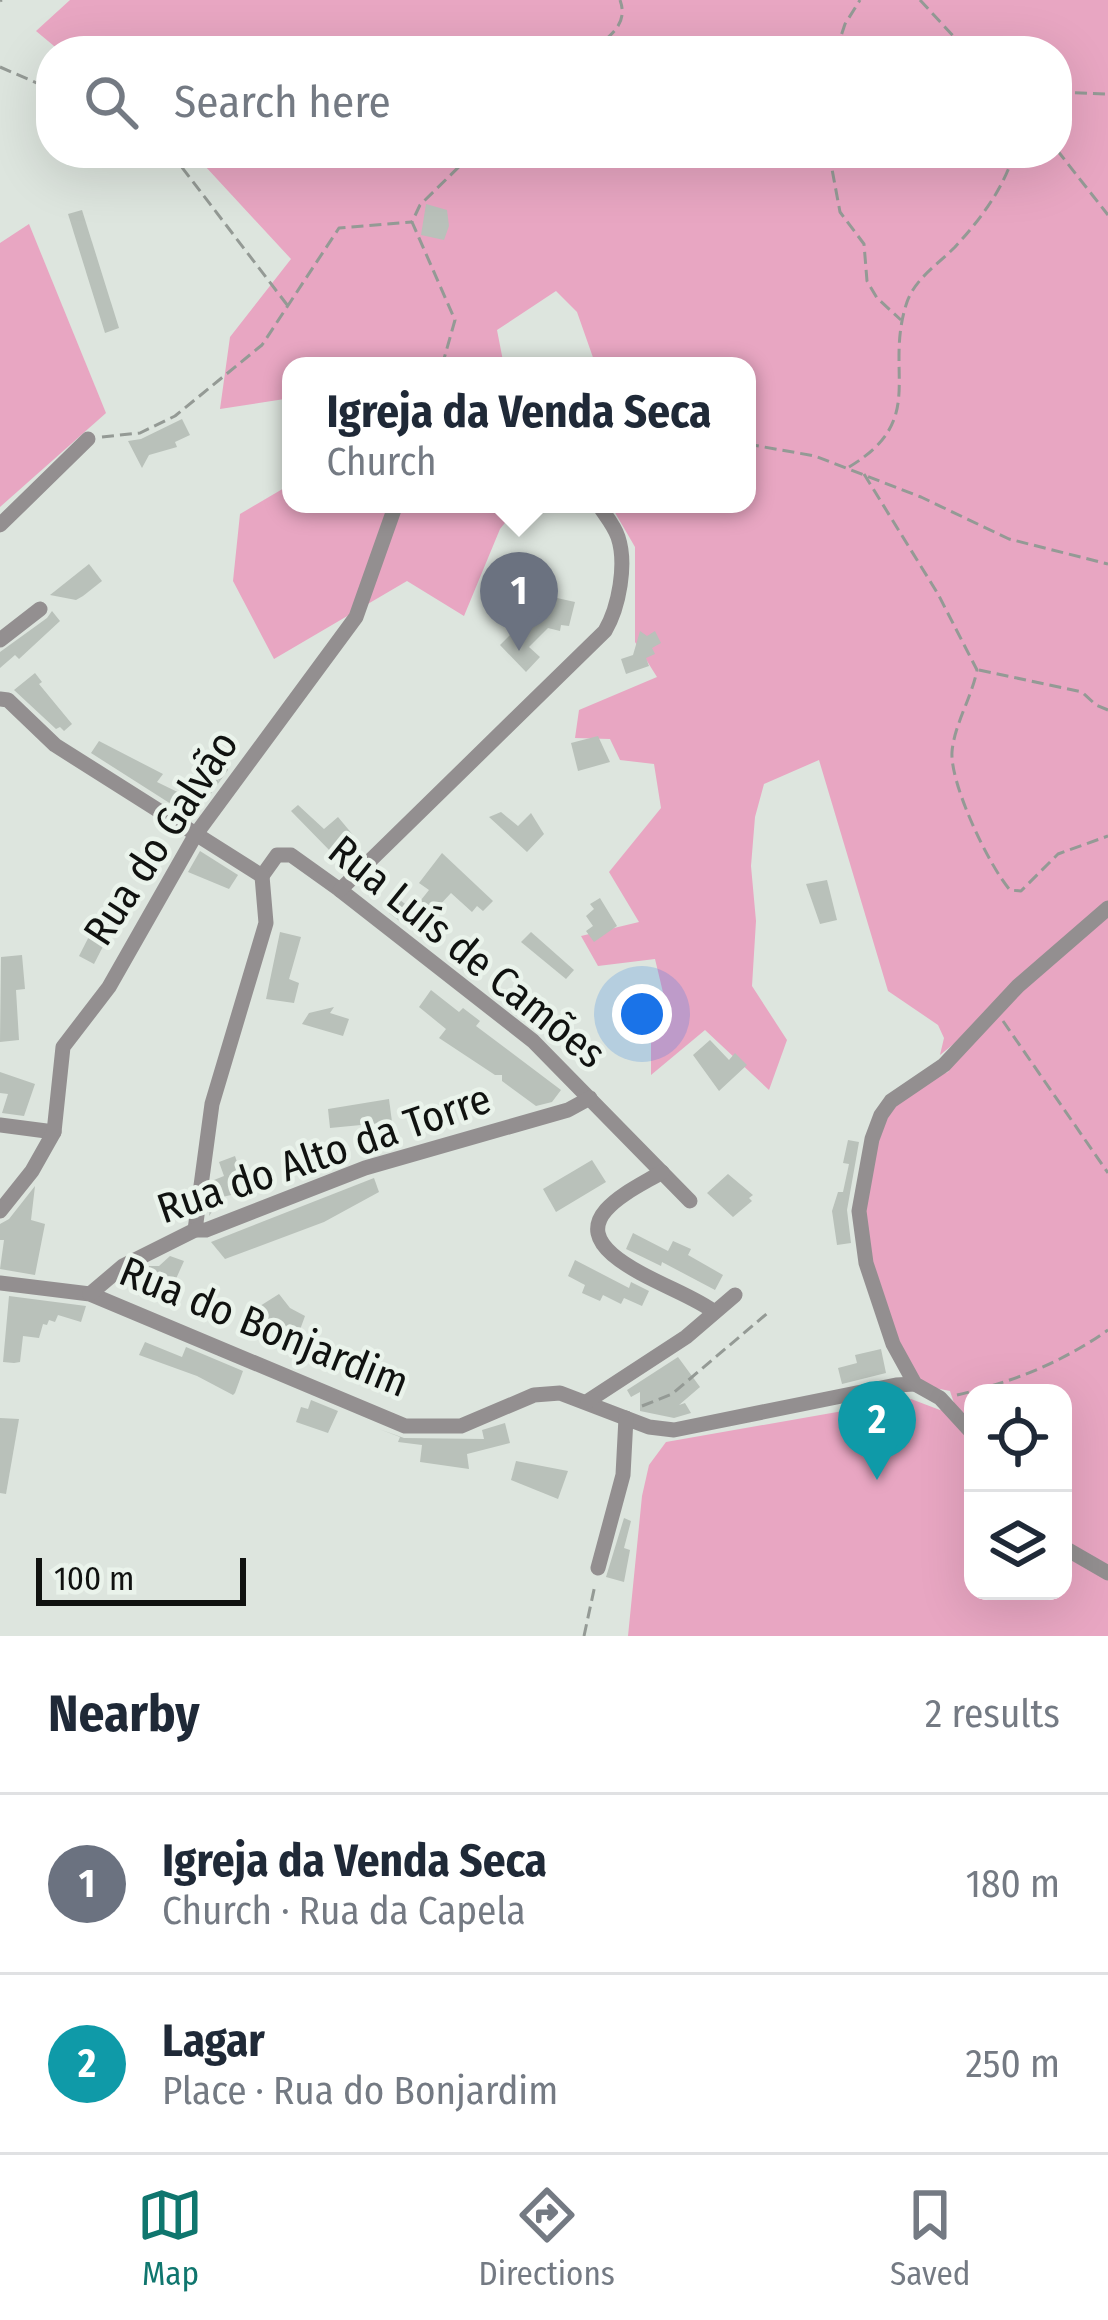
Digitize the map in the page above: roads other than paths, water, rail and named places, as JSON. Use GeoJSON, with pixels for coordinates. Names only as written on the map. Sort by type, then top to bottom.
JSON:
{"type":"FeatureCollection","features":[{"type":"Feature","properties":{"kind":"street"},"geometry":{"type":"LineString","coordinates":[[0,525],[88,439]]}},
{"type":"Feature","properties":{"kind":"street","name":"Rua do Galvão"},"geometry":{"type":"LineString","coordinates":[[0,1211],[32,1171],[54,1132],[63,1046],[109,987],[196,834],[356,617],[393,513]]}},
{"type":"Feature","properties":{"kind":"street"},"geometry":{"type":"LineString","coordinates":[[340,890],[605,631],[616,612],[621,548],[604,513]]}},
{"type":"Feature","properties":{"kind":"street"},"geometry":{"type":"LineString","coordinates":[[0,640],[40,609]]}},
{"type":"Feature","properties":{"kind":"street","name":"Rua Luís de Camões"},"geometry":{"type":"LineString","coordinates":[[4,700],[55,745],[262,876],[277,855],[291,855],[340,890],[533,1041],[690,1201]]}},
{"type":"Feature","properties":{"kind":"street"},"geometry":{"type":"LineString","coordinates":[[194,1230],[212,1104],[266,923],[262,876]]}},
{"type":"Feature","properties":{"kind":"street"},"geometry":{"type":"LineString","coordinates":[[964,1424],[940,1398],[915,1384],[893,1344],[866,1263],[859,1211],[866,1163],[880,1114],[891,1101],[944,1065],[995,1010],[1108,908]]}},
{"type":"Feature","properties":{"kind":"street","name":"Rua do Alto da Torre"},"geometry":{"type":"LineString","coordinates":[[90,1294],[123,1266],[194,1230],[206,1230],[365,1168],[568,1111],[590,1098]]}},
{"type":"Feature","properties":{"kind":"street"},"geometry":{"type":"LineString","coordinates":[[0,1125],[54,1132]]}},
{"type":"Feature","properties":{"kind":"street"},"geometry":{"type":"LineString","coordinates":[[662,1172],[609,1207],[597,1223],[598,1240],[609,1256],[701,1300],[714,1312]]}},
{"type":"Feature","properties":{"kind":"street","name":"Rua do Bonjardim"},"geometry":{"type":"LineString","coordinates":[[0,1283],[90,1294],[405,1426],[461,1426],[535,1395],[560,1393],[650,1427],[674,1430],[915,1384]]}},
{"type":"Feature","properties":{"kind":"street"},"geometry":{"type":"LineString","coordinates":[[588,1401],[686,1337],[735,1295]]}},
{"type":"Feature","properties":{"kind":"street"},"geometry":{"type":"LineString","coordinates":[[598,1568],[623,1475],[626,1418]]}},
{"type":"Feature","properties":{"kind":"street"},"geometry":{"type":"LineString","coordinates":[[1072,1552],[1108,1573]]}},
{"type":"Feature","properties":{"kind":"place","name":"Igreja da Venda Seca"},"geometry":{"type":"Point","coordinates":[519,651]}},
{"type":"Feature","properties":{"kind":"place","name":"Lagar"},"geometry":{"type":"Point","coordinates":[877,1480]}}]}
